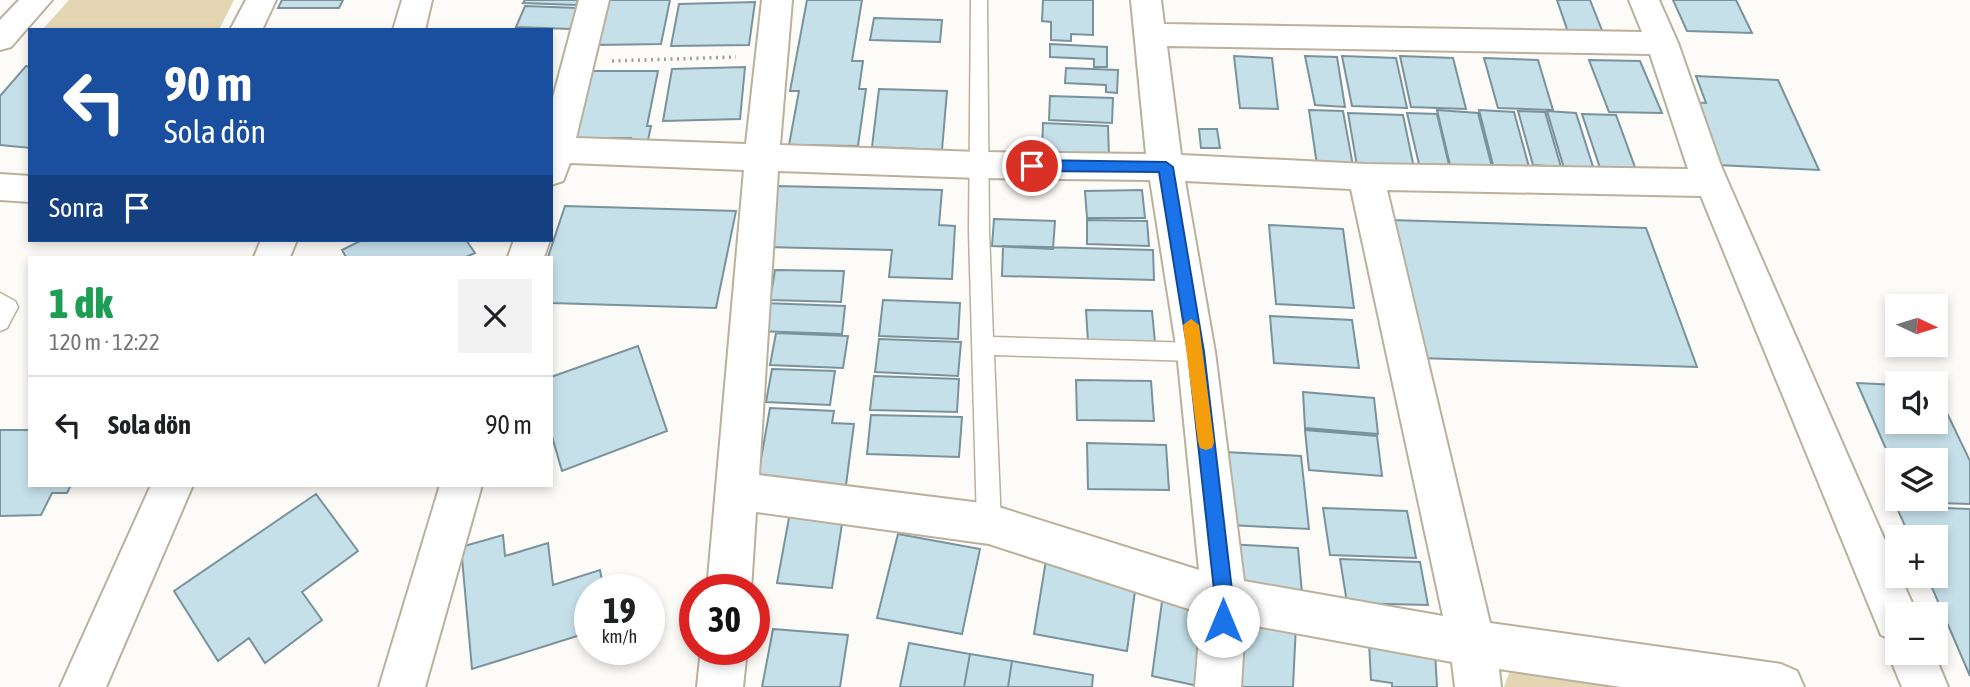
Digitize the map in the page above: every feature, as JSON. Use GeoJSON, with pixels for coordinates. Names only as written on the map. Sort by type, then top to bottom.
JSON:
{"type":"FeatureCollection","features":[{"type":"Feature","properties":{"kind":"street"},"geometry":{"type":"LineString","coordinates":[[0,39],[37,0]]}},
{"type":"Feature","properties":{"kind":"street"},"geometry":{"type":"LineString","coordinates":[[247,28],[261,0]]}},
{"type":"Feature","properties":{"kind":"street"},"geometry":{"type":"LineString","coordinates":[[410,28],[418,0]]}},
{"type":"Feature","properties":{"kind":"street"},"geometry":{"type":"LineString","coordinates":[[594,0],[580,63],[553,157],[762,157],[979,165],[1166,167],[1366,177],[1713,183]]}},
{"type":"Feature","properties":{"kind":"street"},"geometry":{"type":"LineString","coordinates":[[730,574],[762,157],[777,0]]}},
{"type":"Feature","properties":{"kind":"street"},"geometry":{"type":"LineString","coordinates":[[1644,0],[1662,43],[1704,167],[1889,602]]}},
{"type":"Feature","properties":{"kind":"street"},"geometry":{"type":"LineString","coordinates":[[1218,687],[1224,599],[1196,352],[1166,167],[1149,17],[1662,43]]}},
{"type":"Feature","properties":{"kind":"street"},"geometry":{"type":"LineString","coordinates":[[1366,177],[1472,643],[1478,687]]}},
{"type":"Feature","properties":{"kind":"street"},"geometry":{"type":"LineString","coordinates":[[0,187],[28,188]]}},
{"type":"Feature","properties":{"kind":"street"},"geometry":{"type":"LineString","coordinates":[[83,687],[171,487]]}},
{"type":"Feature","properties":{"kind":"street"},"geometry":{"type":"LineString","coordinates":[[402,687],[460,487]]}},
{"type":"Feature","properties":{"kind":"street"},"geometry":{"type":"LineString","coordinates":[[738,491],[989,524],[1224,599],[1472,643],[1782,687]]}},
{"type":"Feature","properties":{"kind":"street"},"geometry":{"type":"LineString","coordinates":[[720,687],[722,665]]}},
{"type":"Feature","properties":{"kind":"street"},"geometry":{"type":"LineString","coordinates":[[1916,665],[1926,687]]}},
{"type":"Feature","properties":{"kind":"lane"},"geometry":{"type":"LineString","coordinates":[[979,0],[979,165],[989,524]]}},
{"type":"Feature","properties":{"kind":"lane"},"geometry":{"type":"LineString","coordinates":[[0,301],[8,307],[0,322]]}},
{"type":"Feature","properties":{"kind":"lane"},"geometry":{"type":"LineString","coordinates":[[984,346],[1196,352]]}},
{"type":"Feature","properties":{"kind":"path"},"geometry":{"type":"LineString","coordinates":[[580,63],[772,55]]}},
{"type":"Feature","properties":{"kind":"shaded area"},"geometry":{"type":"Polygon","coordinates":[[[69,0],[234,0],[220,28],[44,28],[69,0]]]}},
{"type":"Feature","properties":{"kind":"shaded area"},"geometry":{"type":"Polygon","coordinates":[[[1512,665],[1635,687],[1504,687],[1512,665]]]}},
{"type":"Feature","properties":{"kind":"building"},"geometry":{"type":"Polygon","coordinates":[[[282,0],[343,0],[339,8],[278,8],[282,0]]]}},
{"type":"Feature","properties":{"kind":"building"},"geometry":{"type":"Polygon","coordinates":[[[525,0],[578,0],[576,5],[523,3],[525,0]]]}},
{"type":"Feature","properties":{"kind":"building"},"geometry":{"type":"Polygon","coordinates":[[[608,0],[670,0],[661,44],[597,45],[608,0]]]}},
{"type":"Feature","properties":{"kind":"building"},"geometry":{"type":"Polygon","coordinates":[[[807,0],[862,0],[852,61],[863,61],[859,89],[866,89],[858,146],[789,145],[799,91],[790,91],[807,0]]]}},
{"type":"Feature","properties":{"kind":"building"},"geometry":{"type":"Polygon","coordinates":[[[1043,0],[1093,0],[1093,35],[1071,34],[1071,41],[1051,40],[1051,22],[1042,21],[1043,0]]]}},
{"type":"Feature","properties":{"kind":"building"},"geometry":{"type":"Polygon","coordinates":[[[1557,0],[1590,0],[1603,33],[1568,32],[1557,0]]]}},
{"type":"Feature","properties":{"kind":"building"},"geometry":{"type":"Polygon","coordinates":[[[1673,0],[1736,0],[1752,33],[1687,31],[1673,0]]]}},
{"type":"Feature","properties":{"kind":"building"},"geometry":{"type":"Polygon","coordinates":[[[755,2],[749,45],[671,46],[679,4],[755,2]]]}},
{"type":"Feature","properties":{"kind":"building"},"geometry":{"type":"Polygon","coordinates":[[[525,6],[578,8],[570,29],[516,27],[525,6]]]}},
{"type":"Feature","properties":{"kind":"building"},"geometry":{"type":"Polygon","coordinates":[[[874,18],[942,20],[940,42],[870,40],[874,18]]]}},
{"type":"Feature","properties":{"kind":"building"},"geometry":{"type":"Polygon","coordinates":[[[1050,44],[1107,47],[1107,67],[1094,67],[1094,59],[1050,57],[1050,44]]]}},
{"type":"Feature","properties":{"kind":"building"},"geometry":{"type":"Polygon","coordinates":[[[1234,56],[1272,58],[1278,109],[1240,108],[1234,56]]]}},
{"type":"Feature","properties":{"kind":"building"},"geometry":{"type":"Polygon","coordinates":[[[1305,56],[1337,57],[1345,107],[1315,105],[1305,56]]]}},
{"type":"Feature","properties":{"kind":"building"},"geometry":{"type":"Polygon","coordinates":[[[1342,56],[1396,58],[1407,108],[1352,106],[1342,56]]]}},
{"type":"Feature","properties":{"kind":"building"},"geometry":{"type":"Polygon","coordinates":[[[1400,56],[1453,58],[1466,109],[1411,107],[1400,56]]]}},
{"type":"Feature","properties":{"kind":"building"},"geometry":{"type":"Polygon","coordinates":[[[1484,58],[1538,60],[1553,110],[1498,108],[1484,58]]]}},
{"type":"Feature","properties":{"kind":"building"},"geometry":{"type":"Polygon","coordinates":[[[1589,60],[1640,61],[1662,113],[1609,112],[1589,60]]]}},
{"type":"Feature","properties":{"kind":"building"},"geometry":{"type":"Polygon","coordinates":[[[28,66],[28,148],[0,145],[0,96],[28,66]]]}},
{"type":"Feature","properties":{"kind":"building"},"geometry":{"type":"Polygon","coordinates":[[[745,67],[740,119],[663,121],[672,69],[745,67]]]}},
{"type":"Feature","properties":{"kind":"building"},"geometry":{"type":"Polygon","coordinates":[[[1066,68],[1118,70],[1117,93],[1106,92],[1106,85],[1065,83],[1066,68]]]}},
{"type":"Feature","properties":{"kind":"building"},"geometry":{"type":"Polygon","coordinates":[[[591,71],[658,71],[647,126],[651,126],[646,149],[629,149],[631,138],[575,138],[591,71]]]}},
{"type":"Feature","properties":{"kind":"building"},"geometry":{"type":"Polygon","coordinates":[[[1696,76],[1778,80],[1819,170],[1717,165],[1692,102],[1706,103],[1696,76]]]}},
{"type":"Feature","properties":{"kind":"building"},"geometry":{"type":"Polygon","coordinates":[[[879,89],[947,91],[942,150],[872,147],[879,89]]]}},
{"type":"Feature","properties":{"kind":"building"},"geometry":{"type":"Polygon","coordinates":[[[1050,96],[1113,98],[1112,123],[1049,120],[1050,96]]]}},
{"type":"Feature","properties":{"kind":"building"},"geometry":{"type":"Polygon","coordinates":[[[1309,110],[1343,111],[1353,166],[1317,165],[1309,110]]]}},
{"type":"Feature","properties":{"kind":"building"},"geometry":{"type":"Polygon","coordinates":[[[1437,110],[1478,113],[1492,167],[1450,165],[1437,110]]]}},
{"type":"Feature","properties":{"kind":"building"},"geometry":{"type":"Polygon","coordinates":[[[1479,110],[1514,112],[1529,167],[1493,165],[1479,110]]]}},
{"type":"Feature","properties":{"kind":"building"},"geometry":{"type":"Polygon","coordinates":[[[1518,111],[1545,112],[1561,167],[1533,165],[1518,111]]]}},
{"type":"Feature","properties":{"kind":"building"},"geometry":{"type":"Polygon","coordinates":[[[1547,111],[1576,113],[1594,170],[1564,168],[1547,111]]]}},
{"type":"Feature","properties":{"kind":"building"},"geometry":{"type":"Polygon","coordinates":[[[1348,113],[1403,115],[1414,168],[1357,166],[1348,113]]]}},
{"type":"Feature","properties":{"kind":"building"},"geometry":{"type":"Polygon","coordinates":[[[1407,113],[1437,114],[1449,165],[1419,164],[1407,113]]]}},
{"type":"Feature","properties":{"kind":"building"},"geometry":{"type":"Polygon","coordinates":[[[1582,114],[1616,115],[1636,170],[1600,168],[1582,114]]]}},
{"type":"Feature","properties":{"kind":"building"},"geometry":{"type":"Polygon","coordinates":[[[1043,123],[1108,126],[1109,157],[1042,154],[1043,123]]]}},
{"type":"Feature","properties":{"kind":"building"},"geometry":{"type":"Polygon","coordinates":[[[1199,129],[1217,129],[1220,148],[1201,148],[1199,129]]]}},
{"type":"Feature","properties":{"kind":"building"},"geometry":{"type":"Polygon","coordinates":[[[777,186],[942,190],[939,225],[955,226],[952,279],[889,277],[892,250],[766,247],[777,186]]]}},
{"type":"Feature","properties":{"kind":"building"},"geometry":{"type":"Polygon","coordinates":[[[1142,190],[1145,218],[1087,218],[1085,191],[1142,190]]]}},
{"type":"Feature","properties":{"kind":"building"},"geometry":{"type":"Polygon","coordinates":[[[565,206],[736,211],[716,308],[553,303],[553,256],[548,256],[565,206]]]}},
{"type":"Feature","properties":{"kind":"building"},"geometry":{"type":"Polygon","coordinates":[[[994,219],[1055,221],[1053,249],[992,246],[994,219]]]}},
{"type":"Feature","properties":{"kind":"building"},"geometry":{"type":"Polygon","coordinates":[[[1087,220],[1147,221],[1149,246],[1087,244],[1087,220]]]}},
{"type":"Feature","properties":{"kind":"building"},"geometry":{"type":"Polygon","coordinates":[[[1391,220],[1646,228],[1697,367],[1419,358],[1391,220]]]}},
{"type":"Feature","properties":{"kind":"building"},"geometry":{"type":"Polygon","coordinates":[[[1269,225],[1343,229],[1354,308],[1276,304],[1269,225]]]}},
{"type":"Feature","properties":{"kind":"building"},"geometry":{"type":"Polygon","coordinates":[[[358,242],[467,242],[475,253],[468,256],[345,256],[342,250],[358,242]]]}},
{"type":"Feature","properties":{"kind":"building"},"geometry":{"type":"Polygon","coordinates":[[[1003,246],[1153,250],[1154,280],[1002,276],[1003,246]]]}},
{"type":"Feature","properties":{"kind":"building"},"geometry":{"type":"Polygon","coordinates":[[[775,270],[844,271],[841,302],[770,300],[775,270]]]}},
{"type":"Feature","properties":{"kind":"building"},"geometry":{"type":"Polygon","coordinates":[[[883,300],[960,303],[958,339],[879,336],[883,300]]]}},
{"type":"Feature","properties":{"kind":"building"},"geometry":{"type":"Polygon","coordinates":[[[761,303],[845,306],[842,334],[756,331],[761,303]]]}},
{"type":"Feature","properties":{"kind":"building"},"geometry":{"type":"Polygon","coordinates":[[[1086,310],[1152,311],[1155,342],[1088,342],[1086,310]]]}},
{"type":"Feature","properties":{"kind":"building"},"geometry":{"type":"Polygon","coordinates":[[[1270,316],[1352,320],[1359,368],[1274,363],[1270,316]]]}},
{"type":"Feature","properties":{"kind":"building"},"geometry":{"type":"Polygon","coordinates":[[[776,333],[848,336],[843,368],[770,365],[776,333]]]}},
{"type":"Feature","properties":{"kind":"building"},"geometry":{"type":"Polygon","coordinates":[[[879,339],[961,342],[958,376],[875,372],[879,339]]]}},
{"type":"Feature","properties":{"kind":"building"},"geometry":{"type":"Polygon","coordinates":[[[638,346],[667,431],[562,471],[553,440],[553,376],[638,346]]]}},
{"type":"Feature","properties":{"kind":"building"},"geometry":{"type":"Polygon","coordinates":[[[772,369],[835,371],[830,405],[766,402],[772,369]]]}},
{"type":"Feature","properties":{"kind":"building"},"geometry":{"type":"Polygon","coordinates":[[[874,376],[959,379],[957,412],[870,410],[874,376]]]}},
{"type":"Feature","properties":{"kind":"building"},"geometry":{"type":"Polygon","coordinates":[[[1076,380],[1151,381],[1154,421],[1077,420],[1076,380]]]}},
{"type":"Feature","properties":{"kind":"building"},"geometry":{"type":"Polygon","coordinates":[[[1857,383],[1885,384],[1885,434],[1948,434],[1948,415],[1970,461],[1970,504],[1948,503],[1948,448],[1886,448],[1857,383]]]}},
{"type":"Feature","properties":{"kind":"building"},"geometry":{"type":"Polygon","coordinates":[[[1303,392],[1374,398],[1378,434],[1305,428],[1303,392]]]}},
{"type":"Feature","properties":{"kind":"building"},"geometry":{"type":"Polygon","coordinates":[[[770,408],[834,411],[832,423],[854,424],[846,485],[757,481],[770,408]]]}},
{"type":"Feature","properties":{"kind":"building"},"geometry":{"type":"Polygon","coordinates":[[[871,415],[962,417],[959,457],[867,454],[871,415]]]}},
{"type":"Feature","properties":{"kind":"building"},"geometry":{"type":"Polygon","coordinates":[[[0,430],[28,430],[28,487],[70,487],[67,493],[52,493],[41,515],[0,516],[0,430]]]}},
{"type":"Feature","properties":{"kind":"building"},"geometry":{"type":"Polygon","coordinates":[[[1305,430],[1377,436],[1382,476],[1309,470],[1305,430]]]}},
{"type":"Feature","properties":{"kind":"building"},"geometry":{"type":"Polygon","coordinates":[[[1087,443],[1166,445],[1169,490],[1088,489],[1087,443]]]}},
{"type":"Feature","properties":{"kind":"building"},"geometry":{"type":"Polygon","coordinates":[[[1225,452],[1301,456],[1309,529],[1230,525],[1225,452]]]}},
{"type":"Feature","properties":{"kind":"building"},"geometry":{"type":"Polygon","coordinates":[[[316,494],[358,551],[302,592],[322,620],[265,663],[249,638],[218,661],[174,591],[316,494]]]}},
{"type":"Feature","properties":{"kind":"building"},"geometry":{"type":"Polygon","coordinates":[[[791,507],[844,511],[832,588],[777,583],[791,507]]]}},
{"type":"Feature","properties":{"kind":"building"},"geometry":{"type":"Polygon","coordinates":[[[1323,508],[1407,511],[1416,558],[1330,555],[1323,508]]]}},
{"type":"Feature","properties":{"kind":"building"},"geometry":{"type":"Polygon","coordinates":[[[1970,509],[1970,676],[1948,625],[1948,602],[1938,602],[1932,588],[1948,588],[1948,525],[1905,525],[1898,511],[1970,509]]]}},
{"type":"Feature","properties":{"kind":"building"},"geometry":{"type":"Polygon","coordinates":[[[898,534],[980,549],[962,634],[877,618],[898,534]]]}},
{"type":"Feature","properties":{"kind":"building"},"geometry":{"type":"Polygon","coordinates":[[[503,535],[505,556],[548,543],[553,585],[574,578],[574,637],[472,669],[461,547],[503,535]]]}},
{"type":"Feature","properties":{"kind":"building"},"geometry":{"type":"Polygon","coordinates":[[[1227,544],[1298,548],[1302,593],[1230,588],[1227,544]]]}},
{"type":"Feature","properties":{"kind":"building"},"geometry":{"type":"Polygon","coordinates":[[[1340,559],[1420,562],[1428,605],[1347,603],[1340,559]]]}},
{"type":"Feature","properties":{"kind":"building"},"geometry":{"type":"Polygon","coordinates":[[[1046,560],[1137,576],[1127,651],[1034,634],[1046,560]]]}},
{"type":"Feature","properties":{"kind":"building"},"geometry":{"type":"Polygon","coordinates":[[[1163,594],[1207,603],[1198,686],[1152,676],[1163,594]]]}},
{"type":"Feature","properties":{"kind":"building"},"geometry":{"type":"Polygon","coordinates":[[[1242,615],[1296,625],[1293,687],[1236,687],[1242,615]]]}},
{"type":"Feature","properties":{"kind":"building"},"geometry":{"type":"Polygon","coordinates":[[[773,629],[848,635],[840,687],[762,687],[766,665],[770,665],[773,629]]]}},
{"type":"Feature","properties":{"kind":"building"},"geometry":{"type":"Polygon","coordinates":[[[1369,642],[1435,652],[1437,687],[1392,687],[1392,683],[1371,680],[1369,642]]]}},
{"type":"Feature","properties":{"kind":"building"},"geometry":{"type":"Polygon","coordinates":[[[909,643],[970,654],[964,687],[900,687],[909,643]]]}},
{"type":"Feature","properties":{"kind":"building"},"geometry":{"type":"Polygon","coordinates":[[[970,654],[1012,661],[1008,687],[964,687],[970,654]]]}},
{"type":"Feature","properties":{"kind":"building"},"geometry":{"type":"Polygon","coordinates":[[[1012,661],[1093,675],[1092,687],[1008,687],[1012,661]]]}},
{"type":"Feature","properties":{"kind":"slow traffic"},"geometry":{"type":"LineString","coordinates":[[1191,325],[1206,442]]}},
{"type":"Feature","properties":{"kind":"route"},"geometry":{"type":"LineString","coordinates":[[1032,166],[1166,167],[1196,352],[1224,599],[1223,621]]}}]}
